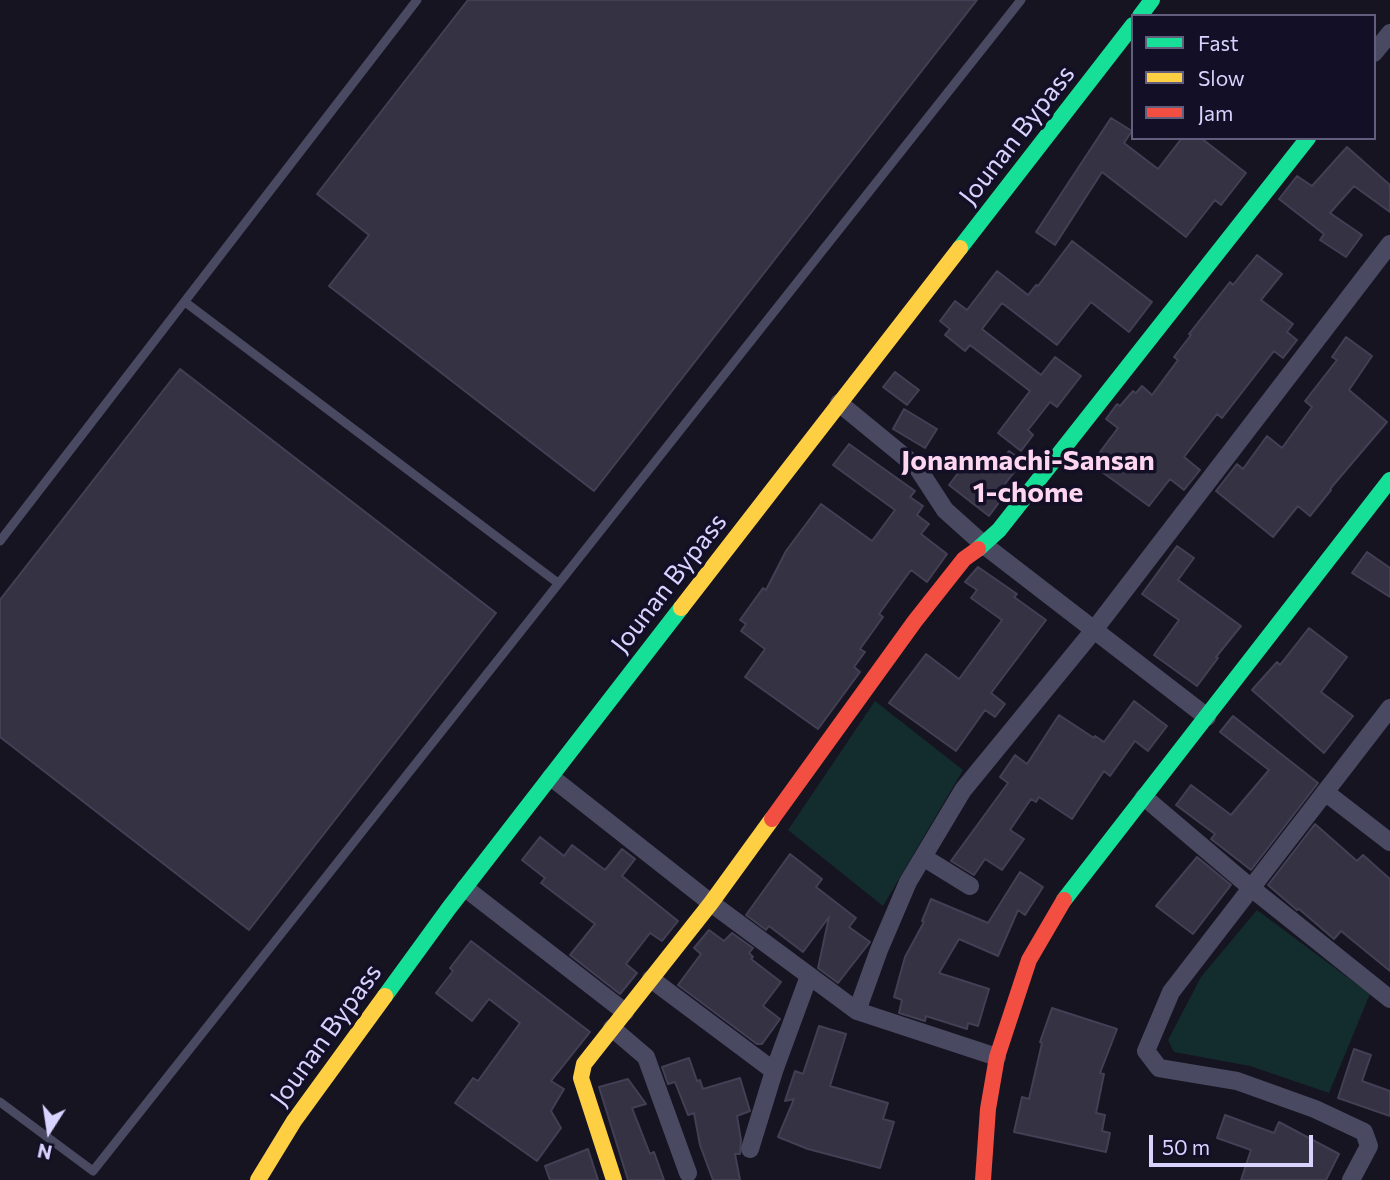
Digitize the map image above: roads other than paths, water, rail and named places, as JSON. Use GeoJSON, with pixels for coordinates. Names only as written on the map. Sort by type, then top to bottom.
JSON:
{"type":"FeatureCollection","features":[{"type":"Feature","properties":{"kind":"main road","name":"Jounan Bypass"},"geometry":{"type":"LineString","coordinates":[[258,1180],[294,1121],[465,888],[1131,28]]}},
{"type":"Feature","properties":{"kind":"main road"},"geometry":{"type":"LineString","coordinates":[[614,1180],[581,1078],[584,1064],[710,903],[915,621],[964,559],[999,530],[1306,140]]}},
{"type":"Feature","properties":{"kind":"main road"},"geometry":{"type":"LineString","coordinates":[[983,1180],[988,1109],[997,1057],[1029,960],[1067,894],[1387,491]]}},
{"type":"Feature","properties":{"kind":"street"},"geometry":{"type":"LineString","coordinates":[[1376,51],[1390,33]]}},
{"type":"Feature","properties":{"kind":"street"},"geometry":{"type":"LineString","coordinates":[[857,1012],[908,882],[963,790],[1094,630],[1390,244]]}},
{"type":"Feature","properties":{"kind":"street"},"geometry":{"type":"LineString","coordinates":[[839,403],[917,467],[945,510],[984,545],[1207,717]]}},
{"type":"Feature","properties":{"kind":"street"},"geometry":{"type":"LineString","coordinates":[[1351,1180],[1369,1146],[1364,1132],[1315,1109],[1237,1081],[1160,1068],[1146,1051],[1171,992],[1390,708]]}},
{"type":"Feature","properties":{"kind":"street"},"geometry":{"type":"LineString","coordinates":[[551,777],[710,903],[857,1012],[997,1057]]}},
{"type":"Feature","properties":{"kind":"street"},"geometry":{"type":"LineString","coordinates":[[1325,792],[1390,842]]}},
{"type":"Feature","properties":{"kind":"street"},"geometry":{"type":"LineString","coordinates":[[1144,797],[1250,887],[1390,999]]}},
{"type":"Feature","properties":{"kind":"street"},"geometry":{"type":"LineString","coordinates":[[923,857],[970,886]]}},
{"type":"Feature","properties":{"kind":"street"},"geometry":{"type":"LineString","coordinates":[[465,888],[625,1012]]}},
{"type":"Feature","properties":{"kind":"street"},"geometry":{"type":"LineString","coordinates":[[750,1149],[774,1071],[809,976]]}},
{"type":"Feature","properties":{"kind":"street"},"geometry":{"type":"LineString","coordinates":[[651,979],[774,1071]]}},
{"type":"Feature","properties":{"kind":"street"},"geometry":{"type":"LineString","coordinates":[[612,1028],[646,1057],[688,1173]]}},
{"type":"Feature","properties":{"kind":"lane"},"geometry":{"type":"LineString","coordinates":[[0,541],[417,0]]}},
{"type":"Feature","properties":{"kind":"lane"},"geometry":{"type":"LineString","coordinates":[[0,1102],[93,1171],[1021,0]]}},
{"type":"Feature","properties":{"kind":"lane"},"geometry":{"type":"LineString","coordinates":[[185,302],[558,583]]}},
{"type":"Feature","properties":{"kind":"district","name":"Jonanmachi-Sansan 1-chome"},"geometry":{"type":"Point","coordinates":[1028,477]}}]}
